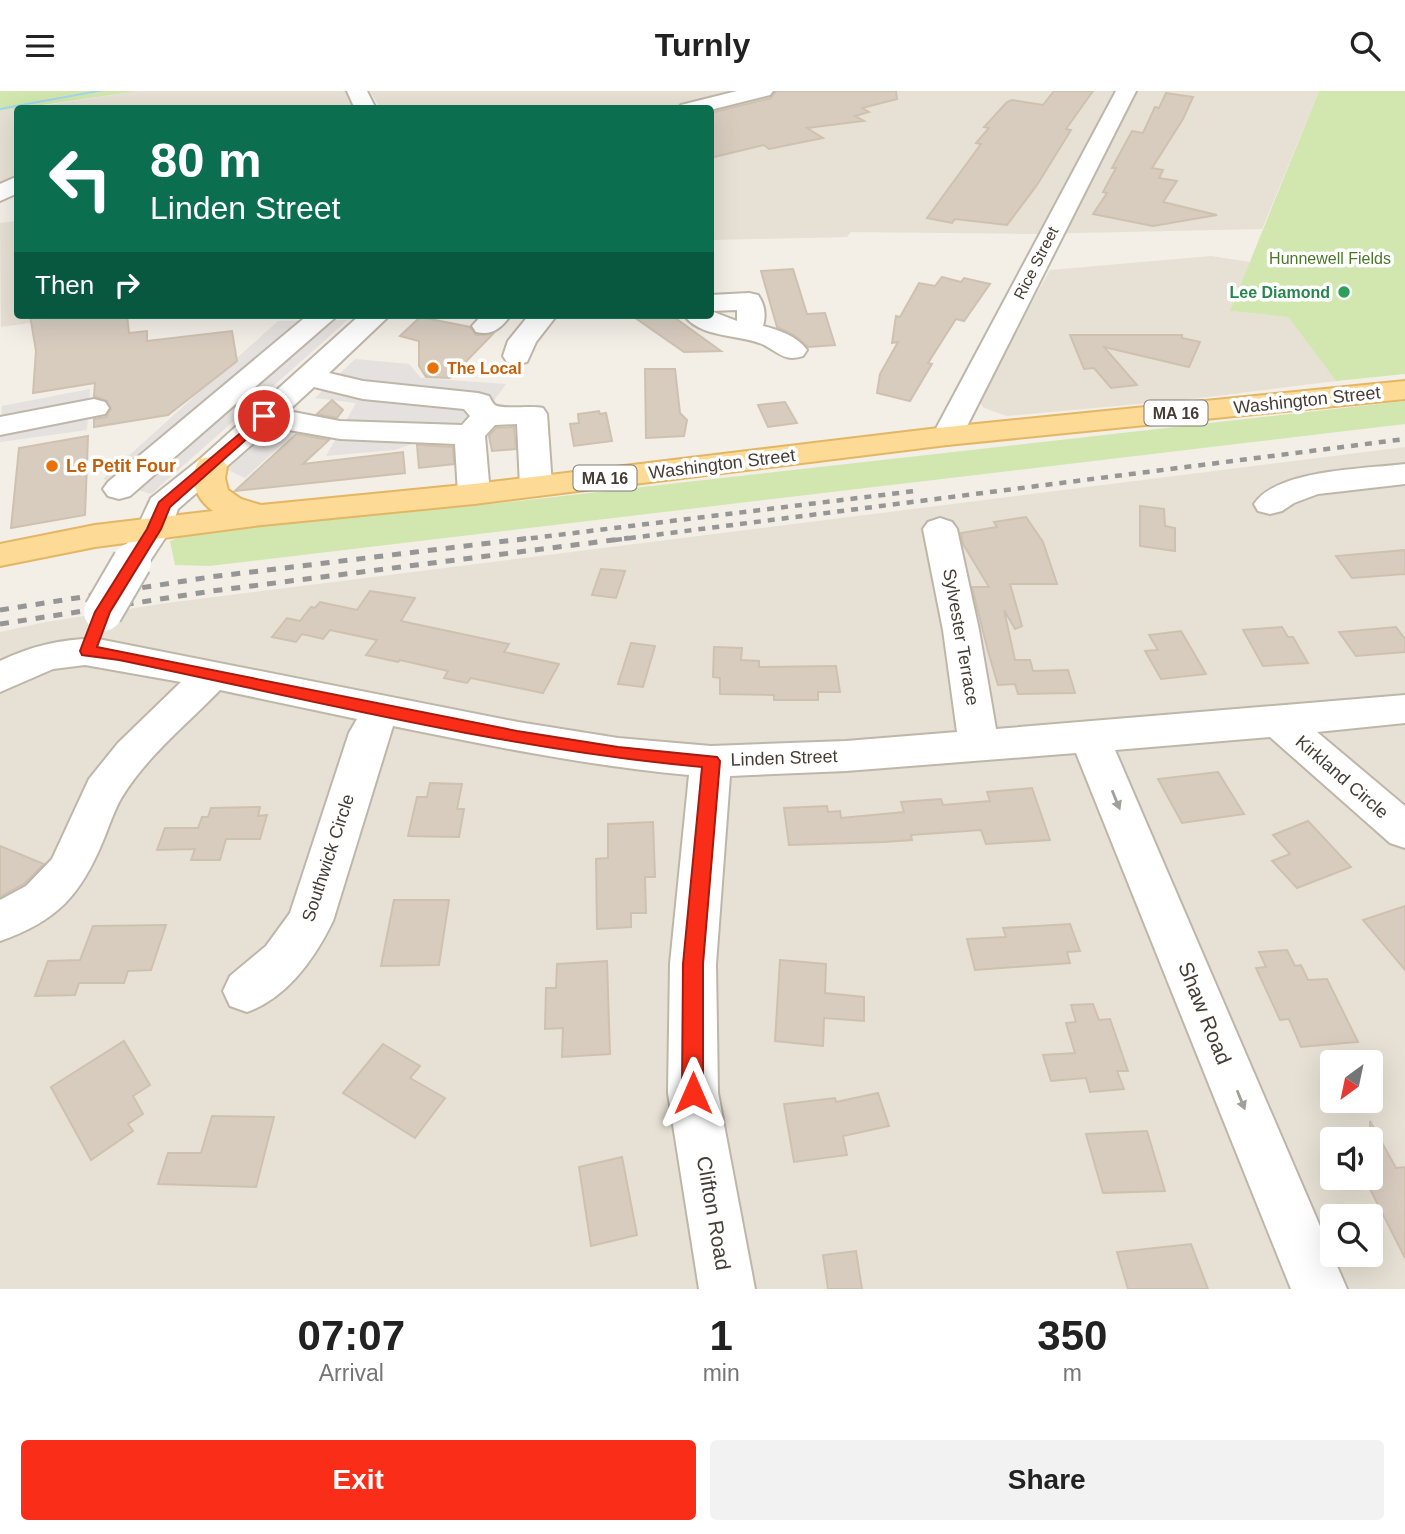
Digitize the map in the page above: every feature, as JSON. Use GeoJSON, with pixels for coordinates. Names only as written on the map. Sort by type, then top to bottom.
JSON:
{"type":"FeatureCollection","features":[{"type":"Feature","properties":{"kind":"main road","name":"Washington Street"},"geometry":{"type":"LineString","coordinates":[[0,555],[95,536],[262,515],[474,494],[947,436],[1405,390]]}},
{"type":"Feature","properties":{"kind":"main road"},"geometry":{"type":"LineString","coordinates":[[211,466],[208,482],[214,496],[226,505],[262,515]]}},
{"type":"Feature","properties":{"kind":"street"},"geometry":{"type":"LineString","coordinates":[[705,105],[763,91]]}},
{"type":"Feature","properties":{"kind":"street","name":"Rice Street"},"geometry":{"type":"LineString","coordinates":[[947,436],[1126,91]]}},
{"type":"Feature","properties":{"kind":"street"},"geometry":{"type":"LineString","coordinates":[[714,303],[749,301],[752,318],[748,330]]}},
{"type":"Feature","properties":{"kind":"street"},"geometry":{"type":"LineString","coordinates":[[119,489],[318,319]]}},
{"type":"Feature","properties":{"kind":"street"},"geometry":{"type":"LineString","coordinates":[[88,651],[103,612],[154,529],[163,505],[211,466],[364,319]]}},
{"type":"Feature","properties":{"kind":"street"},"geometry":{"type":"LineString","coordinates":[[517,356],[522,341],[540,319]]}},
{"type":"Feature","properties":{"kind":"street"},"geometry":{"type":"LineString","coordinates":[[704,319],[713,325],[775,337],[793,350]]}},
{"type":"Feature","properties":{"kind":"street"},"geometry":{"type":"LineString","coordinates":[[363,390],[382,363]]}},
{"type":"Feature","properties":{"kind":"street"},"geometry":{"type":"LineString","coordinates":[[306,377],[478,417]]}},
{"type":"Feature","properties":{"kind":"street"},"geometry":{"type":"LineString","coordinates":[[219,404],[340,430],[532,414],[536,486]]}},
{"type":"Feature","properties":{"kind":"street"},"geometry":{"type":"LineString","coordinates":[[0,426],[94,408]]}},
{"type":"Feature","properties":{"kind":"street"},"geometry":{"type":"LineString","coordinates":[[474,494],[478,417]]}},
{"type":"Feature","properties":{"kind":"street"},"geometry":{"type":"LineString","coordinates":[[1270,505],[1283,494],[1303,488],[1405,474]]}},
{"type":"Feature","properties":{"kind":"street","name":"Sylvester Terrace"},"geometry":{"type":"LineString","coordinates":[[940,529],[961,629],[979,745]]}},
{"type":"Feature","properties":{"kind":"street","name":"Linden Street"},"geometry":{"type":"LineString","coordinates":[[0,678],[25,665],[52,656],[88,651],[119,654],[517,737],[618,753],[711,761],[846,756],[1278,722],[1405,709]]}},
{"type":"Feature","properties":{"kind":"street"},"geometry":{"type":"LineString","coordinates":[[0,922],[42,899],[69,870],[104,790],[132,754],[213,674]]}},
{"type":"Feature","properties":{"kind":"street","name":"Southwick Circle"},"geometry":{"type":"LineString","coordinates":[[247,991],[283,960],[310,921],[369,733],[382,709]]}},
{"type":"Feature","properties":{"kind":"street","name":"Kirkland Circle"},"geometry":{"type":"LineString","coordinates":[[1278,722],[1405,831]]}},
{"type":"Feature","properties":{"kind":"street","name":"Shaw Road"},"geometry":{"type":"LineString","coordinates":[[1090,737],[1319,1289]]}},
{"type":"Feature","properties":{"kind":"street","name":"Clifton Road"},"geometry":{"type":"LineString","coordinates":[[711,761],[693,964],[693,1093],[727,1289]]}},
{"type":"Feature","properties":{"kind":"shaded area"},"geometry":{"type":"Polygon","coordinates":[[[139,91],[347,91],[356,105],[46,105],[139,91]]]}},
{"type":"Feature","properties":{"kind":"shaded area"},"geometry":{"type":"Polygon","coordinates":[[[370,91],[1319,91],[1262,229],[1030,234],[851,232],[847,237],[714,240],[714,105],[378,105],[370,91]]]}},
{"type":"Feature","properties":{"kind":"shaded area"},"geometry":{"type":"Polygon","coordinates":[[[14,109],[14,178],[0,185],[0,111],[14,109]]]}},
{"type":"Feature","properties":{"kind":"shaded area"},"geometry":{"type":"Polygon","coordinates":[[[14,221],[14,319],[58,319],[1,327],[0,223],[14,221]]]}},
{"type":"Feature","properties":{"kind":"shaded area"},"geometry":{"type":"Polygon","coordinates":[[[1211,256],[1250,262],[1231,311],[1288,317],[1336,381],[1192,399],[1007,416],[984,408],[980,403],[979,395],[1050,270],[1211,256]]]}},
{"type":"Feature","properties":{"kind":"shaded area"},"geometry":{"type":"Polygon","coordinates":[[[348,320],[151,494],[103,479],[278,321],[348,320]]]}},
{"type":"Feature","properties":{"kind":"shaded area"},"geometry":{"type":"Polygon","coordinates":[[[355,359],[409,364],[421,378],[506,384],[466,439],[421,441],[395,450],[326,456],[356,403],[315,398],[355,359]]]}},
{"type":"Feature","properties":{"kind":"shaded area"},"geometry":{"type":"Polygon","coordinates":[[[90,389],[87,430],[0,442],[2,406],[90,389]]]}},
{"type":"Feature","properties":{"kind":"shaded area"},"geometry":{"type":"Polygon","coordinates":[[[272,423],[299,429],[245,478],[226,469],[272,423]]]}},
{"type":"Feature","properties":{"kind":"shaded area"},"geometry":{"type":"Polygon","coordinates":[[[1405,447],[1405,1289],[0,1289],[0,632],[167,603],[1405,447]]]}},
{"type":"Feature","properties":{"kind":"green space"},"geometry":{"type":"Polygon","coordinates":[[[0,91],[139,91],[42,105],[14,105],[14,109],[0,111],[0,91]]]}},
{"type":"Feature","properties":{"kind":"green space","name":"Hunnewell Fields"},"geometry":{"type":"Polygon","coordinates":[[[1319,91],[1405,91],[1405,374],[1336,381],[1288,317],[1230,311],[1319,91]]]}},
{"type":"Feature","properties":{"kind":"green space"},"geometry":{"type":"Polygon","coordinates":[[[1405,401],[1405,424],[209,566],[175,565],[170,541],[191,533],[519,501],[1405,401]]]}},
{"type":"Feature","properties":{"kind":"building"},"geometry":{"type":"Polygon","coordinates":[[[776,91],[896,91],[897,99],[862,108],[869,112],[855,116],[864,121],[807,128],[823,138],[769,149],[764,145],[714,157],[714,112],[771,98],[776,91]]]}},
{"type":"Feature","properties":{"kind":"building"},"geometry":{"type":"Polygon","coordinates":[[[1054,91],[1093,91],[1066,129],[1071,130],[1037,185],[1007,225],[955,219],[952,223],[927,218],[981,144],[976,143],[989,128],[984,127],[1007,102],[1012,100],[1043,105],[1054,91]]]}},
{"type":"Feature","properties":{"kind":"building"},"geometry":{"type":"Polygon","coordinates":[[[1166,93],[1193,97],[1183,119],[1152,168],[1163,170],[1159,178],[1177,181],[1163,202],[1217,215],[1153,226],[1093,214],[1107,193],[1103,192],[1116,168],[1112,168],[1132,131],[1143,133],[1155,107],[1159,108],[1166,93]]]}},
{"type":"Feature","properties":{"kind":"building"},"geometry":{"type":"Polygon","coordinates":[[[793,269],[807,314],[825,313],[835,345],[808,347],[794,335],[777,327],[761,271],[793,269]]]}},
{"type":"Feature","properties":{"kind":"building"},"geometry":{"type":"Polygon","coordinates":[[[942,277],[961,282],[964,278],[990,284],[964,321],[956,319],[928,363],[932,364],[910,401],[877,393],[880,374],[898,342],[892,343],[896,316],[900,317],[919,283],[935,286],[942,277]]]}},
{"type":"Feature","properties":{"kind":"building"},"geometry":{"type":"Polygon","coordinates":[[[31,319],[127,319],[129,333],[147,331],[147,341],[232,331],[237,361],[168,415],[94,427],[94,419],[106,417],[111,409],[107,401],[94,396],[95,383],[33,393],[36,351],[31,319]]]}},
{"type":"Feature","properties":{"kind":"building"},"geometry":{"type":"Polygon","coordinates":[[[418,319],[470,327],[476,335],[493,334],[450,378],[426,377],[419,366],[419,341],[400,336],[418,319]]]}},
{"type":"Feature","properties":{"kind":"building"},"geometry":{"type":"Polygon","coordinates":[[[637,319],[677,319],[721,351],[684,352],[637,319]]]}},
{"type":"Feature","properties":{"kind":"building"},"geometry":{"type":"Polygon","coordinates":[[[1070,335],[1182,335],[1182,338],[1200,342],[1189,367],[1104,347],[1137,385],[1111,388],[1094,368],[1084,369],[1070,335]]]}},
{"type":"Feature","properties":{"kind":"building"},"geometry":{"type":"Polygon","coordinates":[[[645,369],[675,369],[680,413],[687,420],[684,436],[646,438],[645,369]]]}},
{"type":"Feature","properties":{"kind":"building"},"geometry":{"type":"Polygon","coordinates":[[[332,400],[343,410],[337,418],[317,414],[332,400]]]}},
{"type":"Feature","properties":{"kind":"building"},"geometry":{"type":"Polygon","coordinates":[[[785,402],[797,423],[768,427],[758,405],[785,402]]]}},
{"type":"Feature","properties":{"kind":"building"},"geometry":{"type":"Polygon","coordinates":[[[599,411],[600,414],[606,413],[612,441],[574,446],[570,424],[579,423],[578,414],[599,411]]]}},
{"type":"Feature","properties":{"kind":"building"},"geometry":{"type":"Polygon","coordinates":[[[514,427],[516,449],[492,451],[489,436],[496,428],[514,427]]]}},
{"type":"Feature","properties":{"kind":"building"},"geometry":{"type":"Polygon","coordinates":[[[296,434],[329,440],[303,464],[403,452],[405,473],[235,491],[296,434]]]}},
{"type":"Feature","properties":{"kind":"building","name":"Le Petit Four"},"geometry":{"type":"Polygon","coordinates":[[[88,436],[85,515],[11,528],[19,448],[88,436]]]}},
{"type":"Feature","properties":{"kind":"building"},"geometry":{"type":"Polygon","coordinates":[[[417,445],[453,447],[454,464],[419,468],[417,445]]]}},
{"type":"Feature","properties":{"kind":"building"},"geometry":{"type":"Polygon","coordinates":[[[1140,506],[1164,509],[1165,526],[1175,528],[1175,551],[1140,546],[1140,506]]]}},
{"type":"Feature","properties":{"kind":"building"},"geometry":{"type":"Polygon","coordinates":[[[1026,517],[1043,542],[1057,584],[1010,584],[1022,626],[1015,629],[1004,610],[1015,660],[1030,660],[1033,671],[1068,670],[1075,693],[1018,694],[1015,684],[998,685],[988,651],[972,587],[989,587],[963,544],[961,533],[997,527],[994,522],[1026,517]]]}},
{"type":"Feature","properties":{"kind":"building"},"geometry":{"type":"Polygon","coordinates":[[[1405,550],[1405,574],[1352,578],[1336,556],[1405,550]]]}},
{"type":"Feature","properties":{"kind":"building"},"geometry":{"type":"Polygon","coordinates":[[[601,569],[625,571],[616,598],[592,595],[601,569]]]}},
{"type":"Feature","properties":{"kind":"building"},"geometry":{"type":"Polygon","coordinates":[[[370,591],[415,598],[401,621],[509,644],[504,652],[559,664],[543,693],[471,678],[467,683],[444,678],[448,671],[366,655],[377,640],[330,630],[323,639],[302,634],[296,642],[272,637],[287,618],[300,621],[311,607],[315,608],[320,602],[357,610],[370,591]]]}},
{"type":"Feature","properties":{"kind":"building"},"geometry":{"type":"Polygon","coordinates":[[[1282,627],[1288,637],[1293,637],[1308,663],[1263,666],[1243,630],[1282,627]]]}},
{"type":"Feature","properties":{"kind":"building"},"geometry":{"type":"Polygon","coordinates":[[[1396,627],[1405,639],[1405,652],[1356,656],[1339,632],[1396,627]]]}},
{"type":"Feature","properties":{"kind":"building"},"geometry":{"type":"Polygon","coordinates":[[[1181,631],[1206,674],[1161,679],[1145,651],[1158,650],[1149,635],[1181,631]]]}},
{"type":"Feature","properties":{"kind":"building"},"geometry":{"type":"Polygon","coordinates":[[[631,643],[655,646],[643,687],[618,684],[631,643]]]}},
{"type":"Feature","properties":{"kind":"building"},"geometry":{"type":"Polygon","coordinates":[[[714,647],[742,648],[741,660],[759,661],[759,667],[836,666],[840,692],[818,692],[818,700],[774,700],[774,695],[720,694],[720,678],[713,677],[714,647]]]}},
{"type":"Feature","properties":{"kind":"building"},"geometry":{"type":"Polygon","coordinates":[[[1218,772],[1244,814],[1182,823],[1158,779],[1218,772]]]}},
{"type":"Feature","properties":{"kind":"building"},"geometry":{"type":"Polygon","coordinates":[[[430,783],[462,784],[457,809],[464,809],[459,837],[408,836],[417,797],[427,797],[430,783]]]}},
{"type":"Feature","properties":{"kind":"building"},"geometry":{"type":"Polygon","coordinates":[[[1032,788],[1050,840],[986,844],[981,830],[911,835],[912,840],[789,845],[784,808],[827,806],[828,812],[840,811],[841,818],[904,812],[901,802],[941,799],[943,805],[990,801],[987,792],[1032,788]]]}},
{"type":"Feature","properties":{"kind":"building"},"geometry":{"type":"Polygon","coordinates":[[[260,807],[258,816],[267,815],[260,839],[226,839],[220,860],[191,860],[195,849],[157,850],[165,828],[198,828],[202,817],[208,817],[211,808],[260,807]]]}},
{"type":"Feature","properties":{"kind":"building"},"geometry":{"type":"Polygon","coordinates":[[[1308,821],[1351,867],[1297,888],[1272,861],[1290,854],[1273,835],[1308,821]]]}},
{"type":"Feature","properties":{"kind":"building"},"geometry":{"type":"Polygon","coordinates":[[[653,822],[655,877],[645,877],[646,913],[631,913],[631,927],[597,929],[596,859],[608,858],[608,824],[653,822]]]}},
{"type":"Feature","properties":{"kind":"building"},"geometry":{"type":"Polygon","coordinates":[[[0,846],[44,864],[24,884],[0,897],[0,846]]]}},
{"type":"Feature","properties":{"kind":"building"},"geometry":{"type":"Polygon","coordinates":[[[394,900],[449,900],[439,965],[381,966],[394,900]]]}},
{"type":"Feature","properties":{"kind":"building"},"geometry":{"type":"Polygon","coordinates":[[[1405,906],[1405,970],[1363,920],[1405,906]]]}},
{"type":"Feature","properties":{"kind":"building"},"geometry":{"type":"Polygon","coordinates":[[[1070,924],[1080,951],[1067,952],[1070,963],[975,970],[967,939],[1006,937],[1003,928],[1070,924]]]}},
{"type":"Feature","properties":{"kind":"building"},"geometry":{"type":"Polygon","coordinates":[[[166,925],[151,970],[128,971],[124,983],[79,983],[75,995],[35,996],[48,961],[80,960],[93,926],[166,925]]]}},
{"type":"Feature","properties":{"kind":"building"},"geometry":{"type":"Polygon","coordinates":[[[1287,950],[1295,966],[1301,965],[1308,980],[1327,979],[1358,1042],[1301,1047],[1289,1019],[1280,1020],[1256,968],[1266,967],[1259,952],[1287,950]]]}},
{"type":"Feature","properties":{"kind":"building"},"geometry":{"type":"Polygon","coordinates":[[[780,960],[826,964],[825,993],[864,997],[864,1021],[824,1018],[823,1046],[775,1041],[780,960]]]}},
{"type":"Feature","properties":{"kind":"building"},"geometry":{"type":"Polygon","coordinates":[[[607,961],[610,1054],[562,1057],[563,1028],[545,1029],[546,988],[556,988],[557,964],[607,961]]]}},
{"type":"Feature","properties":{"kind":"building"},"geometry":{"type":"Polygon","coordinates":[[[1093,1004],[1099,1020],[1110,1019],[1128,1071],[1117,1071],[1124,1089],[1090,1092],[1086,1078],[1051,1081],[1043,1055],[1075,1053],[1066,1023],[1076,1022],[1071,1005],[1093,1004]]]}},
{"type":"Feature","properties":{"kind":"building"},"geometry":{"type":"Polygon","coordinates":[[[124,1041],[150,1085],[133,1096],[143,1114],[128,1124],[133,1131],[91,1160],[51,1087],[124,1041]]]}},
{"type":"Feature","properties":{"kind":"building"},"geometry":{"type":"Polygon","coordinates":[[[383,1044],[420,1066],[410,1078],[445,1098],[415,1138],[343,1093],[383,1044]]]}},
{"type":"Feature","properties":{"kind":"building"},"geometry":{"type":"Polygon","coordinates":[[[878,1093],[889,1126],[843,1136],[847,1155],[794,1162],[784,1104],[835,1098],[836,1102],[878,1093]]]}},
{"type":"Feature","properties":{"kind":"building"},"geometry":{"type":"Polygon","coordinates":[[[212,1116],[274,1117],[256,1187],[158,1184],[168,1153],[201,1153],[212,1116]]]}},
{"type":"Feature","properties":{"kind":"building"},"geometry":{"type":"Polygon","coordinates":[[[1147,1131],[1165,1191],[1103,1193],[1086,1134],[1147,1131]]]}},
{"type":"Feature","properties":{"kind":"building"},"geometry":{"type":"Polygon","coordinates":[[[1383,1144],[1396,1168],[1405,1167],[1405,1258],[1383,1215],[1383,1204],[1378,1204],[1371,1190],[1383,1190],[1383,1144]]]}},
{"type":"Feature","properties":{"kind":"building"},"geometry":{"type":"Polygon","coordinates":[[[622,1157],[637,1235],[591,1246],[579,1167],[622,1157]]]}},
{"type":"Feature","properties":{"kind":"building"},"geometry":{"type":"Polygon","coordinates":[[[1191,1244],[1208,1289],[1128,1289],[1117,1252],[1191,1244]]]}},
{"type":"Feature","properties":{"kind":"building"},"geometry":{"type":"Polygon","coordinates":[[[856,1251],[862,1289],[828,1289],[823,1255],[856,1251]]]}},
{"type":"Feature","properties":{"kind":"waterway"},"geometry":{"type":"LineString","coordinates":[[22,105],[101,91]]}},
{"type":"Feature","properties":{"kind":"waterway"},"geometry":{"type":"LineString","coordinates":[[0,109],[14,107]]}},
{"type":"Feature","properties":{"kind":"railway"},"geometry":{"type":"LineString","coordinates":[[615,540],[1405,439]]}},
{"type":"Feature","properties":{"kind":"railway"},"geometry":{"type":"LineString","coordinates":[[517,540],[915,491]]}},
{"type":"Feature","properties":{"kind":"railway"},"geometry":{"type":"LineString","coordinates":[[0,610],[210,577],[531,538]]}},
{"type":"Feature","properties":{"kind":"railway"},"geometry":{"type":"LineString","coordinates":[[0,624],[212,591],[629,538]]}},
{"type":"Feature","properties":{"kind":"place","name":"Lee Diamond"},"geometry":{"type":"Point","coordinates":[1344,292]}},
{"type":"Feature","properties":{"kind":"place","name":"The Local"},"geometry":{"type":"Point","coordinates":[433,368]}},
{"type":"Feature","properties":{"kind":"place","name":"Le Petit Four"},"geometry":{"type":"Point","coordinates":[52,466]}},
{"type":"Feature","properties":{"kind":"route"},"geometry":{"type":"LineString","coordinates":[[264,416],[211,466],[163,505],[154,529],[103,612],[88,651],[119,654],[517,737],[618,753],[711,761],[693,964],[693,1093]]}}]}
